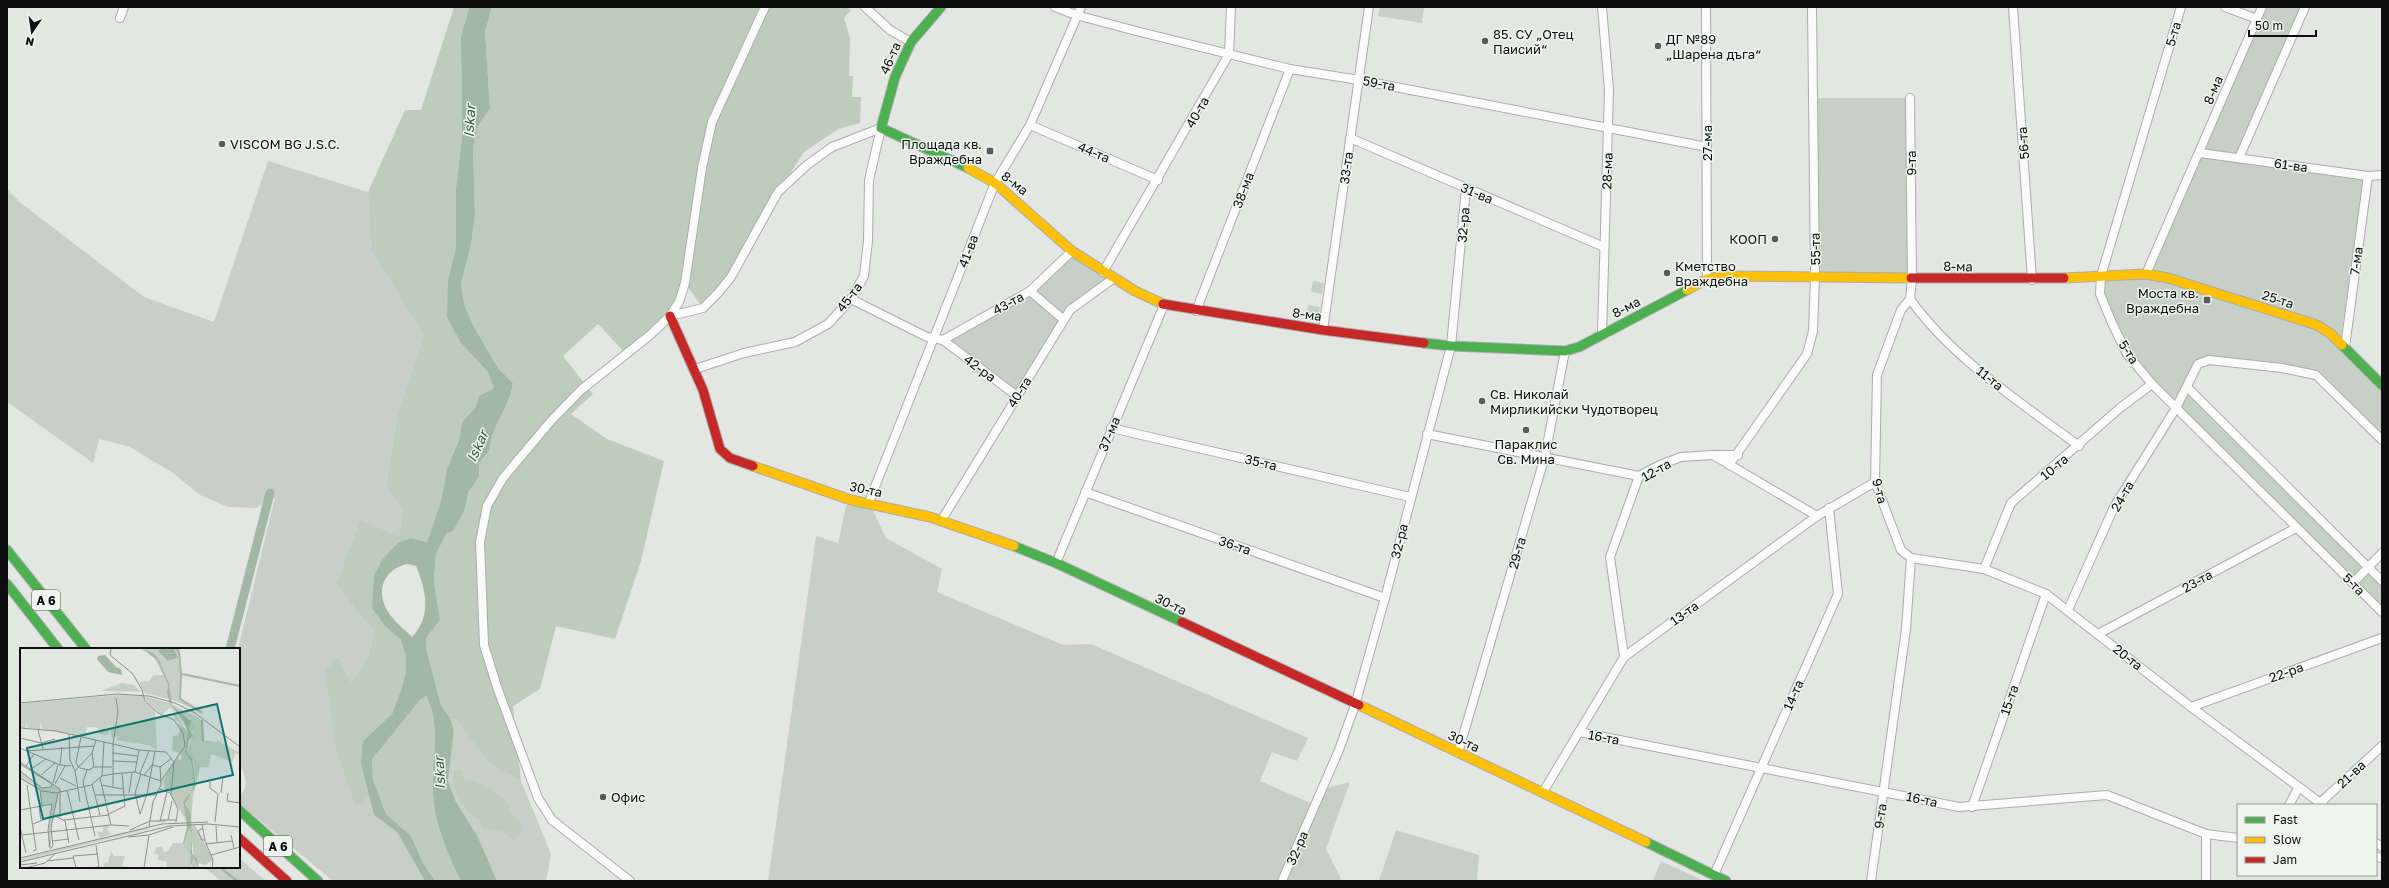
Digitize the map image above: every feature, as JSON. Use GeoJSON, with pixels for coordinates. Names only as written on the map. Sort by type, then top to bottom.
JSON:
{"type":"FeatureCollection","features":[{"type":"Feature","properties":{"kind":"main road","name":"46-та"},"geometry":{"type":"LineString","coordinates":[[881,128],[895,77],[912,42],[941,7]]}},
{"type":"Feature","properties":{"kind":"main road","name":"8-ма"},"geometry":{"type":"LineString","coordinates":[[881,128],[949,158],[995,183],[1022,205],[1072,252],[1103,272],[1164,305],[1323,330],[1451,346],[1565,351],[1579,347],[1707,279],[1725,276],[2032,280],[2146,274]]}},
{"type":"Feature","properties":{"kind":"main road","name":"25-та"},"geometry":{"type":"LineString","coordinates":[[2146,274],[2168,278],[2316,325],[2331,334],[2382,385]]}},
{"type":"Feature","properties":{"kind":"main road","name":"30-та"},"geometry":{"type":"LineString","coordinates":[[670,316],[695,369],[720,448],[730,458],[851,500],[869,502],[941,521],[998,540],[1056,563],[1355,705],[1543,792],[1726,881]]}},
{"type":"Feature","properties":{"kind":"main road","name":"A 6"},"geometry":{"type":"LineString","coordinates":[[7,550],[85,648]]}},
{"type":"Feature","properties":{"kind":"main road","name":"A 6"},"geometry":{"type":"LineString","coordinates":[[7,584],[57,648]]}},
{"type":"Feature","properties":{"kind":"main road","name":"A 6"},"geometry":{"type":"LineString","coordinates":[[240,811],[318,881]]}},
{"type":"Feature","properties":{"kind":"main road","name":"A 6"},"geometry":{"type":"LineString","coordinates":[[240,839],[287,881]]}},
{"type":"Feature","properties":{"kind":"street"},"geometry":{"type":"LineString","coordinates":[[120,18],[124,7]]}},
{"type":"Feature","properties":{"kind":"street"},"geometry":{"type":"LineString","coordinates":[[630,881],[552,820],[538,798],[497,687],[484,645],[480,542],[487,506],[503,478],[550,422],[580,390],[650,335],[670,316],[679,302],[685,284],[702,168],[712,122],[766,7]]}},
{"type":"Feature","properties":{"kind":"street"},"geometry":{"type":"LineString","coordinates":[[865,7],[890,30],[912,42]]}},
{"type":"Feature","properties":{"kind":"street","name":"59-та"},"geometry":{"type":"LineString","coordinates":[[1055,7],[1076,15],[1290,69],[1359,80],[1609,127],[1706,147]]}},
{"type":"Feature","properties":{"kind":"street","name":"41-ва"},"geometry":{"type":"LineString","coordinates":[[869,502],[995,183],[1030,125],[1076,15],[1081,7]]}},
{"type":"Feature","properties":{"kind":"street","name":"40-та"},"geometry":{"type":"LineString","coordinates":[[1103,272],[1158,180],[1229,54],[1231,7]]}},
{"type":"Feature","properties":{"kind":"street","name":"33-та"},"geometry":{"type":"LineString","coordinates":[[1323,330],[1369,7]]}},
{"type":"Feature","properties":{"kind":"street","name":"28-ма"},"geometry":{"type":"LineString","coordinates":[[1602,7],[1609,84],[1609,127],[1602,334]]}},
{"type":"Feature","properties":{"kind":"street","name":"27-ма"},"geometry":{"type":"LineString","coordinates":[[1706,7],[1707,279]]}},
{"type":"Feature","properties":{"kind":"street","name":"55-та"},"geometry":{"type":"LineString","coordinates":[[1729,465],[1738,456],[1807,354],[1813,331],[1815,277],[1812,7]]}},
{"type":"Feature","properties":{"kind":"street","name":"56-та"},"geometry":{"type":"LineString","coordinates":[[2013,7],[2032,280]]}},
{"type":"Feature","properties":{"kind":"street","name":"5-та"},"geometry":{"type":"LineString","coordinates":[[2181,7],[2101,276],[2100,294],[2127,354],[2152,384],[2382,612]]}},
{"type":"Feature","properties":{"kind":"street"},"geometry":{"type":"LineString","coordinates":[[2225,7],[2257,19]]}},
{"type":"Feature","properties":{"kind":"street","name":"8-ма"},"geometry":{"type":"LineString","coordinates":[[2146,274],[2200,153],[2262,7]]}},
{"type":"Feature","properties":{"kind":"street"},"geometry":{"type":"LineString","coordinates":[[2239,158],[2305,7]]}},
{"type":"Feature","properties":{"kind":"street","name":"38-ма"},"geometry":{"type":"LineString","coordinates":[[1196,311],[1290,69]]}},
{"type":"Feature","properties":{"kind":"street","name":"9-та"},"geometry":{"type":"LineString","coordinates":[[1871,881],[1906,629],[1911,558],[1901,550],[1875,482],[1877,375],[1901,310],[1910,299],[1912,278],[1910,98]]}},
{"type":"Feature","properties":{"kind":"street","name":"44-та"},"geometry":{"type":"LineString","coordinates":[[1030,125],[1158,180]]}},
{"type":"Feature","properties":{"kind":"street"},"geometry":{"type":"LineString","coordinates":[[670,316],[703,308],[718,293],[735,270],[778,192],[807,165],[832,147],[881,128]]}},
{"type":"Feature","properties":{"kind":"street","name":"45-та"},"geometry":{"type":"LineString","coordinates":[[695,369],[744,353],[795,342],[828,324],[851,299],[864,276],[868,241],[868,180],[881,128]]}},
{"type":"Feature","properties":{"kind":"street","name":"31-ва"},"geometry":{"type":"LineString","coordinates":[[1350,138],[1604,247]]}},
{"type":"Feature","properties":{"kind":"street","name":"61-ва"},"geometry":{"type":"LineString","coordinates":[[2200,153],[2368,176],[2382,175]]}},
{"type":"Feature","properties":{"kind":"street","name":"7-ма"},"geometry":{"type":"LineString","coordinates":[[2344,347],[2368,176]]}},
{"type":"Feature","properties":{"kind":"street","name":"32-ра"},"geometry":{"type":"LineString","coordinates":[[1282,881],[1339,750],[1355,705],[1451,346],[1466,188]]}},
{"type":"Feature","properties":{"kind":"street","name":"43-та"},"geometry":{"type":"LineString","coordinates":[[943,340],[1030,291],[1072,252]]}},
{"type":"Feature","properties":{"kind":"street","name":"40-та"},"geometry":{"type":"LineString","coordinates":[[941,521],[1070,310],[1114,278]]}},
{"type":"Feature","properties":{"kind":"street"},"geometry":{"type":"LineString","coordinates":[[1030,291],[1064,320]]}},
{"type":"Feature","properties":{"kind":"street"},"geometry":{"type":"LineString","coordinates":[[851,299],[934,339],[943,340]]}},
{"type":"Feature","properties":{"kind":"street","name":"11-та"},"geometry":{"type":"LineString","coordinates":[[1910,299],[1919,311],[1961,354],[1990,379],[2079,446]]}},
{"type":"Feature","properties":{"kind":"street","name":"37-ма"},"geometry":{"type":"LineString","coordinates":[[1056,563],[1111,428],[1164,305]]}},
{"type":"Feature","properties":{"kind":"street","name":"42-ра"},"geometry":{"type":"LineString","coordinates":[[943,340],[1017,396]]}},
{"type":"Feature","properties":{"kind":"street","name":"29-та"},"geometry":{"type":"LineString","coordinates":[[1458,753],[1545,456],[1565,351]]}},
{"type":"Feature","properties":{"kind":"street"},"geometry":{"type":"LineString","coordinates":[[2187,387],[2198,364],[2209,360],[2316,375],[2382,440]]}},
{"type":"Feature","properties":{"kind":"street","name":"10-та"},"geometry":{"type":"LineString","coordinates":[[1984,569],[2011,503],[2079,446],[2120,408],[2152,384]]}},
{"type":"Feature","properties":{"kind":"street","name":"5-та"},"geometry":{"type":"LineString","coordinates":[[2187,387],[2382,581]]}},
{"type":"Feature","properties":{"kind":"street","name":"24-та"},"geometry":{"type":"LineString","coordinates":[[2068,610],[2114,507],[2176,408],[2187,387]]}},
{"type":"Feature","properties":{"kind":"street","name":"35-та"},"geometry":{"type":"LineString","coordinates":[[1111,428],[1410,497]]}},
{"type":"Feature","properties":{"kind":"street"},"geometry":{"type":"LineString","coordinates":[[1427,434],[1545,456],[1639,476]]}},
{"type":"Feature","properties":{"kind":"street"},"geometry":{"type":"LineString","coordinates":[[1713,455],[1817,516]]}},
{"type":"Feature","properties":{"kind":"street","name":"12-та"},"geometry":{"type":"LineString","coordinates":[[1624,657],[1610,557],[1639,476],[1660,464],[1681,457],[1713,455],[1738,456]]}},
{"type":"Feature","properties":{"kind":"street","name":"13-та"},"geometry":{"type":"LineString","coordinates":[[1543,792],[1624,657],[1817,516],[1875,482]]}},
{"type":"Feature","properties":{"kind":"street","name":"36-та"},"geometry":{"type":"LineString","coordinates":[[1085,492],[1384,598]]}},
{"type":"Feature","properties":{"kind":"street","name":"14-та"},"geometry":{"type":"LineString","coordinates":[[1714,875],[1838,594],[1829,508]]}},
{"type":"Feature","properties":{"kind":"street","name":"23-та"},"geometry":{"type":"LineString","coordinates":[[2098,634],[2296,528]]}},
{"type":"Feature","properties":{"kind":"street"},"geometry":{"type":"LineString","coordinates":[[2353,583],[2382,553]]}},
{"type":"Feature","properties":{"kind":"street","name":"20-та"},"geometry":{"type":"LineString","coordinates":[[1911,558],[1984,569],[2046,594],[2191,707],[2322,804]]}},
{"type":"Feature","properties":{"kind":"street","name":"15-та"},"geometry":{"type":"LineString","coordinates":[[1972,807],[2046,594]]}},
{"type":"Feature","properties":{"kind":"street","name":"22-ра"},"geometry":{"type":"LineString","coordinates":[[2191,707],[2382,638]]}},
{"type":"Feature","properties":{"kind":"street","name":"16-та"},"geometry":{"type":"LineString","coordinates":[[1579,732],[1761,766],[1959,807],[2107,795],[2206,834],[2237,838]]}},
{"type":"Feature","properties":{"kind":"street","name":"21-ва"},"geometry":{"type":"LineString","coordinates":[[2322,804],[2382,746]]}},
{"type":"Feature","properties":{"kind":"street"},"geometry":{"type":"LineString","coordinates":[[2290,804],[2299,787]]}},
{"type":"Feature","properties":{"kind":"street"},"geometry":{"type":"LineString","coordinates":[[2206,834],[2206,881]]}},
{"type":"Feature","properties":{"kind":"shaded area"},"geometry":{"type":"Polygon","coordinates":[[[454,7],[469,7],[461,37],[462,137],[456,189],[456,247],[448,280],[461,343],[487,371],[494,388],[479,396],[475,408],[462,422],[459,440],[447,469],[441,501],[427,542],[411,538],[374,576],[386,627],[401,640],[406,657],[406,672],[392,714],[363,741],[370,796],[356,807],[336,750],[325,670],[338,656],[351,682],[368,657],[374,632],[336,585],[361,520],[399,537],[403,512],[386,484],[398,413],[424,335],[371,251],[368,192],[405,110],[421,110],[454,7]]]}},
{"type":"Feature","properties":{"kind":"shaded area"},"geometry":{"type":"Polygon","coordinates":[[[492,7],[846,7],[851,10],[844,18],[850,38],[849,76],[853,76],[852,97],[861,97],[860,123],[838,129],[804,152],[778,192],[731,277],[703,308],[686,284],[679,302],[626,354],[598,324],[563,356],[593,394],[571,414],[607,439],[664,461],[641,561],[615,639],[556,626],[540,689],[513,706],[521,781],[490,764],[455,718],[451,720],[441,705],[426,648],[426,638],[440,620],[434,581],[436,554],[447,533],[453,530],[465,509],[468,493],[479,477],[479,463],[490,450],[493,433],[509,400],[513,383],[498,368],[474,327],[465,307],[461,284],[471,245],[475,214],[473,148],[478,126],[490,108],[485,32],[492,7]]]}},
{"type":"Feature","properties":{"kind":"shaded area"},"geometry":{"type":"Polygon","coordinates":[[[1380,7],[1424,7],[1422,23],[1378,16],[1380,7]]]}},
{"type":"Feature","properties":{"kind":"shaded area"},"geometry":{"type":"Polygon","coordinates":[[[2262,7],[2305,7],[2239,158],[2368,176],[2345,347],[2382,385],[2382,440],[2316,375],[2209,360],[2198,364],[2187,387],[2382,582],[2382,612],[2127,354],[2100,294],[2101,276],[2146,274],[2262,7]]]}},
{"type":"Feature","properties":{"kind":"shaded area"},"geometry":{"type":"Polygon","coordinates":[[[1813,98],[1910,98],[1912,278],[1815,277],[1813,98]]]}},
{"type":"Feature","properties":{"kind":"shaded area"},"geometry":{"type":"Polygon","coordinates":[[[268,161],[368,192],[371,251],[424,335],[398,413],[386,483],[403,512],[399,538],[336,585],[374,632],[368,657],[351,682],[338,656],[325,670],[356,807],[370,796],[374,815],[397,832],[425,881],[333,881],[240,804],[240,795],[245,788],[246,780],[240,765],[240,648],[238,648],[275,498],[256,508],[228,507],[200,495],[173,473],[130,447],[99,439],[93,463],[7,402],[7,189],[22,204],[144,297],[214,322],[268,161]]]}},
{"type":"Feature","properties":{"kind":"shaded area"},"geometry":{"type":"Polygon","coordinates":[[[1072,251],[1114,278],[1070,310],[1017,396],[943,340],[1030,291],[1072,251]]]}},
{"type":"Feature","properties":{"kind":"shaded area"},"geometry":{"type":"Polygon","coordinates":[[[1313,281],[1324,283],[1322,294],[1311,292],[1313,281]]]}},
{"type":"Feature","properties":{"kind":"shaded area"},"geometry":{"type":"Polygon","coordinates":[[[1308,305],[1320,307],[1318,318],[1307,316],[1308,305]]]}},
{"type":"Feature","properties":{"kind":"shaded area"},"geometry":{"type":"Polygon","coordinates":[[[869,502],[886,538],[942,569],[937,592],[1063,645],[1091,644],[1308,738],[1297,761],[1272,752],[1260,781],[1315,805],[1322,789],[1350,782],[1326,849],[1342,881],[768,881],[816,536],[838,543],[846,506],[869,502]]]}},
{"type":"Feature","properties":{"kind":"shaded area"},"geometry":{"type":"Polygon","coordinates":[[[426,696],[434,720],[435,732],[433,793],[436,816],[447,850],[461,881],[435,881],[423,863],[411,836],[386,814],[373,779],[372,758],[420,700],[426,696]]]}},
{"type":"Feature","properties":{"kind":"shaded area"},"geometry":{"type":"Polygon","coordinates":[[[455,717],[490,764],[521,781],[551,854],[546,881],[497,881],[477,835],[456,802],[448,781],[454,730],[451,720],[455,717]],[[461,768],[453,770],[480,819],[483,829],[502,832],[513,842],[525,828],[511,812],[507,801],[464,778],[461,768]]]}},
{"type":"Feature","properties":{"kind":"shaded area"},"geometry":{"type":"Polygon","coordinates":[[[461,768],[464,778],[483,785],[507,801],[511,812],[525,828],[513,842],[502,832],[482,829],[480,819],[467,811],[456,792],[453,778],[453,770],[461,768]]]}},
{"type":"Feature","properties":{"kind":"shaded area"},"geometry":{"type":"Polygon","coordinates":[[[1396,830],[1479,855],[1477,881],[1371,881],[1379,880],[1396,830]]]}},
{"type":"Feature","properties":{"kind":"shaded area"},"geometry":{"type":"Polygon","coordinates":[[[240,859],[266,881],[221,881],[205,868],[240,868],[240,859]]]}},
{"type":"Feature","properties":{"kind":"shaded area"},"geometry":{"type":"Polygon","coordinates":[[[1661,861],[1704,881],[1653,881],[1661,861]]]}},
{"type":"Feature","properties":{"kind":"water","name":"Iskar"},"geometry":{"type":"Polygon","coordinates":[[[469,7],[492,7],[485,32],[490,108],[478,126],[473,148],[475,214],[471,245],[461,284],[465,307],[474,327],[498,368],[513,383],[508,401],[493,433],[490,450],[479,463],[479,477],[468,493],[465,509],[453,531],[447,533],[436,554],[434,581],[440,620],[426,638],[426,648],[441,705],[450,718],[454,730],[448,781],[456,802],[477,835],[497,881],[461,881],[447,850],[439,827],[434,804],[433,781],[435,731],[431,707],[426,696],[420,700],[372,759],[373,779],[386,814],[411,836],[423,863],[435,881],[425,881],[397,832],[374,815],[361,763],[363,741],[392,714],[406,672],[406,657],[401,640],[386,627],[372,608],[374,576],[382,560],[398,543],[411,538],[427,542],[441,501],[447,469],[459,440],[462,422],[475,408],[479,396],[494,388],[487,371],[461,343],[447,317],[448,280],[456,247],[456,188],[462,137],[461,37],[469,7]],[[408,564],[395,569],[386,579],[382,591],[385,606],[390,615],[412,637],[418,629],[425,612],[424,593],[420,575],[416,566],[408,564]]]}},
{"type":"Feature","properties":{"kind":"waterway"},"geometry":{"type":"LineString","coordinates":[[230,648],[270,493]]}},
{"type":"Feature","properties":{"kind":"waterway"},"geometry":{"type":"LineString","coordinates":[[221,868],[237,881]]}},
{"type":"Feature","properties":{"kind":"traffic: fast"},"geometry":{"type":"LineString","coordinates":[[941,7],[911,42],[895,77],[881,128],[968,168]]}},
{"type":"Feature","properties":{"kind":"traffic: fast"},"geometry":{"type":"LineString","coordinates":[[1424,343],[1451,346],[1565,351],[1579,347],[1687,290]]}},
{"type":"Feature","properties":{"kind":"traffic: fast"},"geometry":{"type":"LineString","coordinates":[[2342,345],[2382,385]]}},
{"type":"Feature","properties":{"kind":"traffic: fast"},"geometry":{"type":"LineString","coordinates":[[1014,546],[1056,563],[1182,622]]}},
{"type":"Feature","properties":{"kind":"traffic: fast"},"geometry":{"type":"LineString","coordinates":[[7,550],[85,648]]}},
{"type":"Feature","properties":{"kind":"traffic: fast"},"geometry":{"type":"LineString","coordinates":[[7,584],[57,648]]}},
{"type":"Feature","properties":{"kind":"traffic: fast"},"geometry":{"type":"LineString","coordinates":[[240,811],[318,881]]}},
{"type":"Feature","properties":{"kind":"traffic: fast"},"geometry":{"type":"LineString","coordinates":[[1646,842],[1726,881]]}},
{"type":"Feature","properties":{"kind":"traffic: slow"},"geometry":{"type":"LineString","coordinates":[[968,168],[995,183],[1072,251],[1135,291],[1163,304]]}},
{"type":"Feature","properties":{"kind":"traffic: slow"},"geometry":{"type":"LineString","coordinates":[[2064,278],[2146,274],[2168,278],[2317,325],[2331,334],[2342,345]]}},
{"type":"Feature","properties":{"kind":"traffic: slow"},"geometry":{"type":"LineString","coordinates":[[1687,290],[1707,279],[1725,276],[1911,278]]}},
{"type":"Feature","properties":{"kind":"traffic: slow"},"geometry":{"type":"LineString","coordinates":[[753,466],[851,500],[930,517],[1014,546]]}},
{"type":"Feature","properties":{"kind":"traffic: slow"},"geometry":{"type":"LineString","coordinates":[[1359,705],[1646,842]]}},
{"type":"Feature","properties":{"kind":"traffic: jam"},"geometry":{"type":"LineString","coordinates":[[1911,278],[2064,278]]}},
{"type":"Feature","properties":{"kind":"traffic: jam"},"geometry":{"type":"LineString","coordinates":[[1163,304],[1323,330],[1424,343]]}},
{"type":"Feature","properties":{"kind":"traffic: jam"},"geometry":{"type":"LineString","coordinates":[[670,316],[703,390],[720,449],[730,458],[753,466]]}},
{"type":"Feature","properties":{"kind":"traffic: jam"},"geometry":{"type":"LineString","coordinates":[[1182,622],[1359,705]]}},
{"type":"Feature","properties":{"kind":"traffic: jam"},"geometry":{"type":"LineString","coordinates":[[240,839],[287,881]]}},
{"type":"Feature","properties":{"kind":"place","name":"85. СУ „Отец Паисий“"},"geometry":{"type":"Point","coordinates":[1485,41]}},
{"type":"Feature","properties":{"kind":"place","name":"ДГ №89 „Шарена дъга“"},"geometry":{"type":"Point","coordinates":[1658,46]}},
{"type":"Feature","properties":{"kind":"place","name":"VISCOM BG J.S.C."},"geometry":{"type":"Point","coordinates":[222,144]}},
{"type":"Feature","properties":{"kind":"place","name":"Площада кв. Враждебна"},"geometry":{"type":"Point","coordinates":[990,151]}},
{"type":"Feature","properties":{"kind":"place","name":"КООП"},"geometry":{"type":"Point","coordinates":[1775,239]}},
{"type":"Feature","properties":{"kind":"place","name":"Кметство Враждебна"},"geometry":{"type":"Point","coordinates":[1667,273]}},
{"type":"Feature","properties":{"kind":"place","name":"Моста кв. Враждебна"},"geometry":{"type":"Point","coordinates":[2207,300]}},
{"type":"Feature","properties":{"kind":"place","name":"Св. Николай Мирликийски Чудотворец"},"geometry":{"type":"Point","coordinates":[1482,401]}},
{"type":"Feature","properties":{"kind":"place","name":"Параклис Св. Мина"},"geometry":{"type":"Point","coordinates":[1526,430]}},
{"type":"Feature","properties":{"kind":"place","name":"Офис"},"geometry":{"type":"Point","coordinates":[603,797]}}]}
